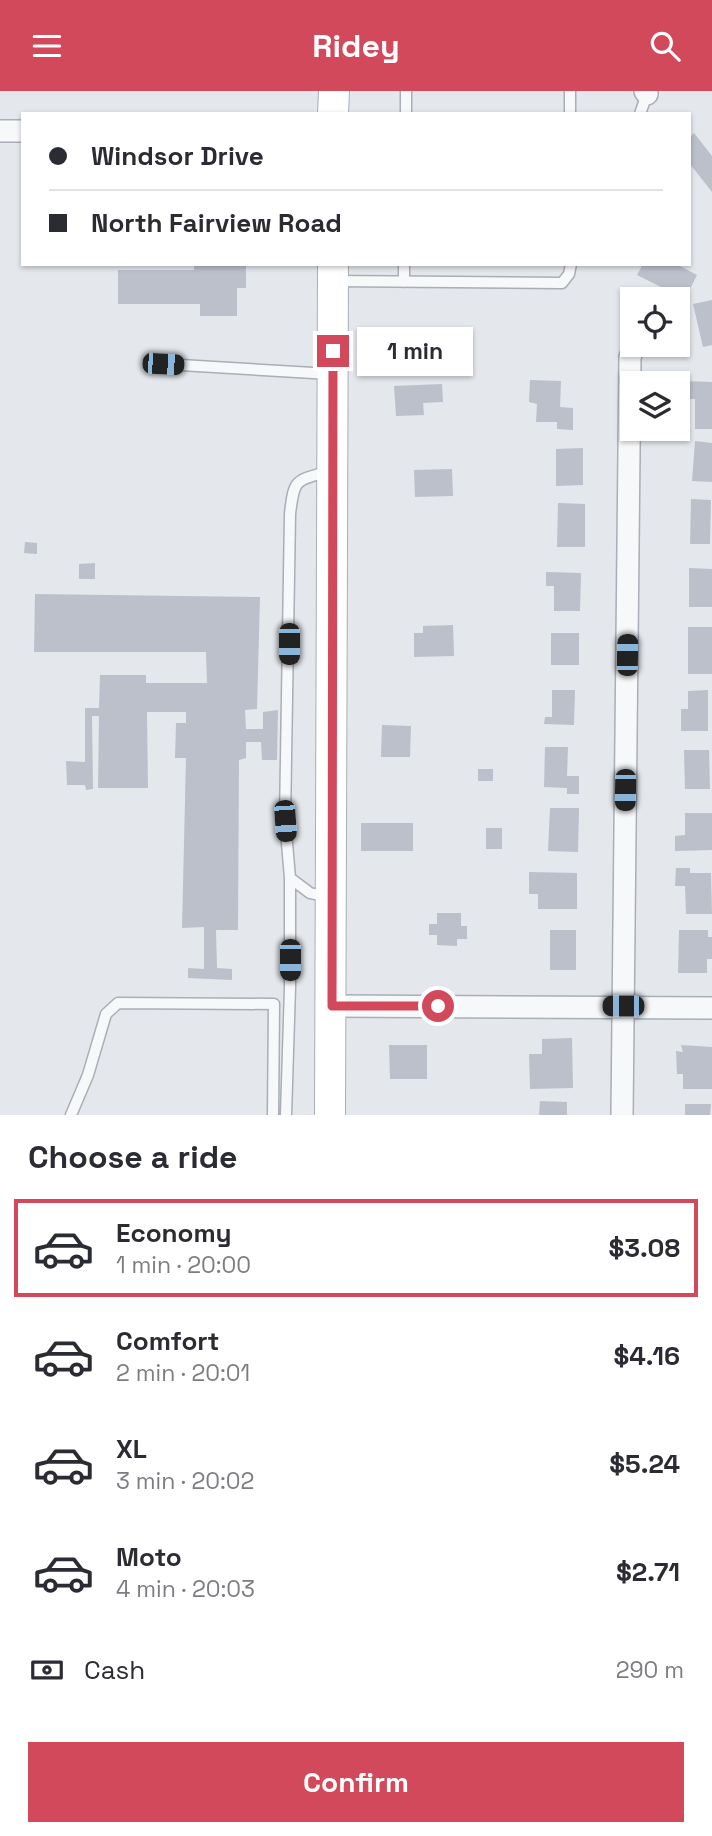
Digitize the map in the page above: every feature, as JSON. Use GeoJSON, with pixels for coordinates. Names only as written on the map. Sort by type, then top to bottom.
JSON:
{"type":"FeatureCollection","features":[{"type":"Feature","properties":{"kind":"main road"},"geometry":{"type":"LineString","coordinates":[[333,112],[334,91]]}},
{"type":"Feature","properties":{"kind":"main road"},"geometry":{"type":"LineString","coordinates":[[330,1115],[333,273]]}},
{"type":"Feature","properties":{"kind":"street"},"geometry":{"type":"LineString","coordinates":[[0,131],[21,131]]}},
{"type":"Feature","properties":{"kind":"street"},"geometry":{"type":"LineString","coordinates":[[622,1115],[630,357]]}},
{"type":"Feature","properties":{"kind":"street"},"geometry":{"type":"LineString","coordinates":[[332,1006],[712,1008]]}},
{"type":"Feature","properties":{"kind":"lane"},"geometry":{"type":"LineString","coordinates":[[406,91],[406,112]]}},
{"type":"Feature","properties":{"kind":"lane"},"geometry":{"type":"LineString","coordinates":[[570,91],[570,112]]}},
{"type":"Feature","properties":{"kind":"lane"},"geometry":{"type":"LineString","coordinates":[[404,266],[404,282]]}},
{"type":"Feature","properties":{"kind":"lane"},"geometry":{"type":"LineString","coordinates":[[333,273],[404,282],[562,283],[569,274],[571,266]]}},
{"type":"Feature","properties":{"kind":"lane"},"geometry":{"type":"LineString","coordinates":[[163,364],[333,374]]}},
{"type":"Feature","properties":{"kind":"lane"},"geometry":{"type":"LineString","coordinates":[[286,1115],[290,987],[290,878],[285,821],[290,514],[293,489],[300,479],[332,470]]}},
{"type":"Feature","properties":{"kind":"lane"},"geometry":{"type":"LineString","coordinates":[[290,878],[310,893],[331,897]]}},
{"type":"Feature","properties":{"kind":"lane"},"geometry":{"type":"LineString","coordinates":[[71,1115],[88,1075],[106,1014],[118,1003],[274,1004],[273,1115]]}},
{"type":"Feature","properties":{"kind":"building"},"geometry":{"type":"Polygon","coordinates":[[[694,133],[712,156],[712,192],[691,165],[691,136],[694,133]]]}},
{"type":"Feature","properties":{"kind":"building"},"geometry":{"type":"Polygon","coordinates":[[[194,266],[246,266],[246,288],[237,288],[237,316],[200,316],[200,304],[118,304],[118,270],[194,270],[194,266]]]}},
{"type":"Feature","properties":{"kind":"building"},"geometry":{"type":"Polygon","coordinates":[[[642,266],[680,266],[697,275],[690,289],[661,287],[637,275],[642,266]]]}},
{"type":"Feature","properties":{"kind":"building"},"geometry":{"type":"Polygon","coordinates":[[[712,300],[712,345],[703,347],[693,304],[712,300]]]}},
{"type":"Feature","properties":{"kind":"building"},"geometry":{"type":"Polygon","coordinates":[[[530,380],[561,381],[560,407],[573,408],[573,430],[557,429],[557,422],[536,422],[537,404],[529,402],[530,380]]]}},
{"type":"Feature","properties":{"kind":"building"},"geometry":{"type":"Polygon","coordinates":[[[690,381],[712,382],[712,429],[695,429],[695,399],[690,399],[690,381]]]}},
{"type":"Feature","properties":{"kind":"building"},"geometry":{"type":"Polygon","coordinates":[[[442,384],[443,402],[423,403],[424,415],[396,416],[394,386],[442,384]]]}},
{"type":"Feature","properties":{"kind":"building"},"geometry":{"type":"Polygon","coordinates":[[[695,441],[712,443],[712,482],[692,481],[695,441]]]}},
{"type":"Feature","properties":{"kind":"building"},"geometry":{"type":"Polygon","coordinates":[[[583,448],[583,485],[556,486],[556,449],[583,448]]]}},
{"type":"Feature","properties":{"kind":"building"},"geometry":{"type":"Polygon","coordinates":[[[452,469],[453,496],[415,497],[414,470],[452,469]]]}},
{"type":"Feature","properties":{"kind":"building"},"geometry":{"type":"Polygon","coordinates":[[[691,499],[711,500],[710,544],[690,544],[691,499]]]}},
{"type":"Feature","properties":{"kind":"building"},"geometry":{"type":"Polygon","coordinates":[[[558,503],[585,504],[585,547],[557,547],[558,503]]]}},
{"type":"Feature","properties":{"kind":"building"},"geometry":{"type":"Polygon","coordinates":[[[25,542],[37,543],[37,554],[24,553],[25,542]]]}},
{"type":"Feature","properties":{"kind":"building"},"geometry":{"type":"Polygon","coordinates":[[[95,563],[95,579],[79,579],[79,564],[95,563]]]}},
{"type":"Feature","properties":{"kind":"building"},"geometry":{"type":"Polygon","coordinates":[[[689,568],[712,569],[712,607],[689,607],[689,568]]]}},
{"type":"Feature","properties":{"kind":"building"},"geometry":{"type":"Polygon","coordinates":[[[546,572],[581,573],[580,611],[554,611],[554,586],[546,586],[546,572]]]}},
{"type":"Feature","properties":{"kind":"building"},"geometry":{"type":"Polygon","coordinates":[[[35,594],[260,597],[257,709],[245,710],[246,729],[263,729],[263,712],[278,710],[277,760],[262,760],[261,742],[246,742],[246,758],[239,760],[238,930],[216,930],[217,968],[232,969],[232,980],[188,978],[188,968],[204,969],[204,927],[182,928],[186,758],[175,758],[176,723],[186,723],[186,712],[147,712],[148,788],[98,788],[99,716],[92,716],[93,789],[86,790],[85,785],[67,785],[66,761],[85,762],[85,708],[99,708],[100,675],[146,675],[146,683],[207,683],[206,652],[34,652],[35,594]]]}},
{"type":"Feature","properties":{"kind":"building"},"geometry":{"type":"Polygon","coordinates":[[[453,625],[454,656],[414,657],[414,633],[423,633],[423,626],[453,625]]]}},
{"type":"Feature","properties":{"kind":"building"},"geometry":{"type":"Polygon","coordinates":[[[688,627],[712,627],[712,674],[688,674],[688,627]]]}},
{"type":"Feature","properties":{"kind":"building"},"geometry":{"type":"Polygon","coordinates":[[[551,633],[579,633],[579,665],[551,665],[551,633]]]}},
{"type":"Feature","properties":{"kind":"building"},"geometry":{"type":"Polygon","coordinates":[[[552,690],[575,690],[574,725],[544,724],[545,717],[552,717],[552,690]]]}},
{"type":"Feature","properties":{"kind":"building"},"geometry":{"type":"Polygon","coordinates":[[[708,690],[708,731],[681,731],[681,709],[688,709],[688,691],[708,690]]]}},
{"type":"Feature","properties":{"kind":"building"},"geometry":{"type":"Polygon","coordinates":[[[382,725],[411,726],[410,757],[381,757],[382,725]]]}},
{"type":"Feature","properties":{"kind":"building"},"geometry":{"type":"Polygon","coordinates":[[[545,747],[568,747],[567,776],[579,776],[579,794],[567,794],[567,788],[544,787],[545,747]]]}},
{"type":"Feature","properties":{"kind":"building"},"geometry":{"type":"Polygon","coordinates":[[[684,750],[709,750],[710,789],[685,789],[684,750]]]}},
{"type":"Feature","properties":{"kind":"building"},"geometry":{"type":"Polygon","coordinates":[[[478,769],[493,769],[493,781],[478,781],[478,769]]]}},
{"type":"Feature","properties":{"kind":"building"},"geometry":{"type":"Polygon","coordinates":[[[550,808],[579,808],[578,852],[548,851],[550,808]]]}},
{"type":"Feature","properties":{"kind":"building"},"geometry":{"type":"Polygon","coordinates":[[[685,813],[712,813],[712,850],[675,851],[675,836],[685,835],[685,813]]]}},
{"type":"Feature","properties":{"kind":"building"},"geometry":{"type":"Polygon","coordinates":[[[361,823],[413,823],[413,851],[361,851],[361,823]]]}},
{"type":"Feature","properties":{"kind":"building"},"geometry":{"type":"Polygon","coordinates":[[[486,828],[502,828],[502,849],[486,849],[486,828]]]}},
{"type":"Feature","properties":{"kind":"building"},"geometry":{"type":"Polygon","coordinates":[[[676,868],[690,868],[690,873],[711,873],[712,914],[686,914],[685,886],[675,886],[676,868]]]}},
{"type":"Feature","properties":{"kind":"building"},"geometry":{"type":"Polygon","coordinates":[[[529,872],[577,873],[577,909],[538,909],[538,894],[529,894],[529,872]]]}},
{"type":"Feature","properties":{"kind":"building"},"geometry":{"type":"Polygon","coordinates":[[[437,913],[461,913],[461,926],[467,926],[467,939],[457,939],[457,946],[437,945],[437,935],[429,935],[429,924],[437,924],[437,913]]]}},
{"type":"Feature","properties":{"kind":"building"},"geometry":{"type":"Polygon","coordinates":[[[550,930],[576,930],[576,970],[550,970],[550,930]]]}},
{"type":"Feature","properties":{"kind":"building"},"geometry":{"type":"Polygon","coordinates":[[[679,930],[708,930],[708,937],[712,937],[712,959],[707,959],[707,973],[678,973],[679,930]]]}},
{"type":"Feature","properties":{"kind":"building"},"geometry":{"type":"Polygon","coordinates":[[[572,1038],[573,1088],[530,1089],[529,1054],[542,1054],[542,1039],[572,1038]]]}},
{"type":"Feature","properties":{"kind":"building"},"geometry":{"type":"Polygon","coordinates":[[[389,1045],[427,1045],[427,1079],[390,1079],[389,1045]]]}},
{"type":"Feature","properties":{"kind":"building"},"geometry":{"type":"Polygon","coordinates":[[[681,1045],[712,1047],[712,1089],[683,1089],[683,1074],[677,1074],[676,1051],[683,1052],[681,1045]]]}},
{"type":"Feature","properties":{"kind":"building"},"geometry":{"type":"Polygon","coordinates":[[[540,1101],[567,1102],[567,1115],[539,1115],[540,1101]]]}},
{"type":"Feature","properties":{"kind":"building"},"geometry":{"type":"Polygon","coordinates":[[[685,1104],[711,1104],[710,1115],[685,1115],[685,1104]]]}},
{"type":"Feature","properties":{"kind":"route"},"geometry":{"type":"LineString","coordinates":[[333,351],[332,1006],[438,1006]]}}]}
